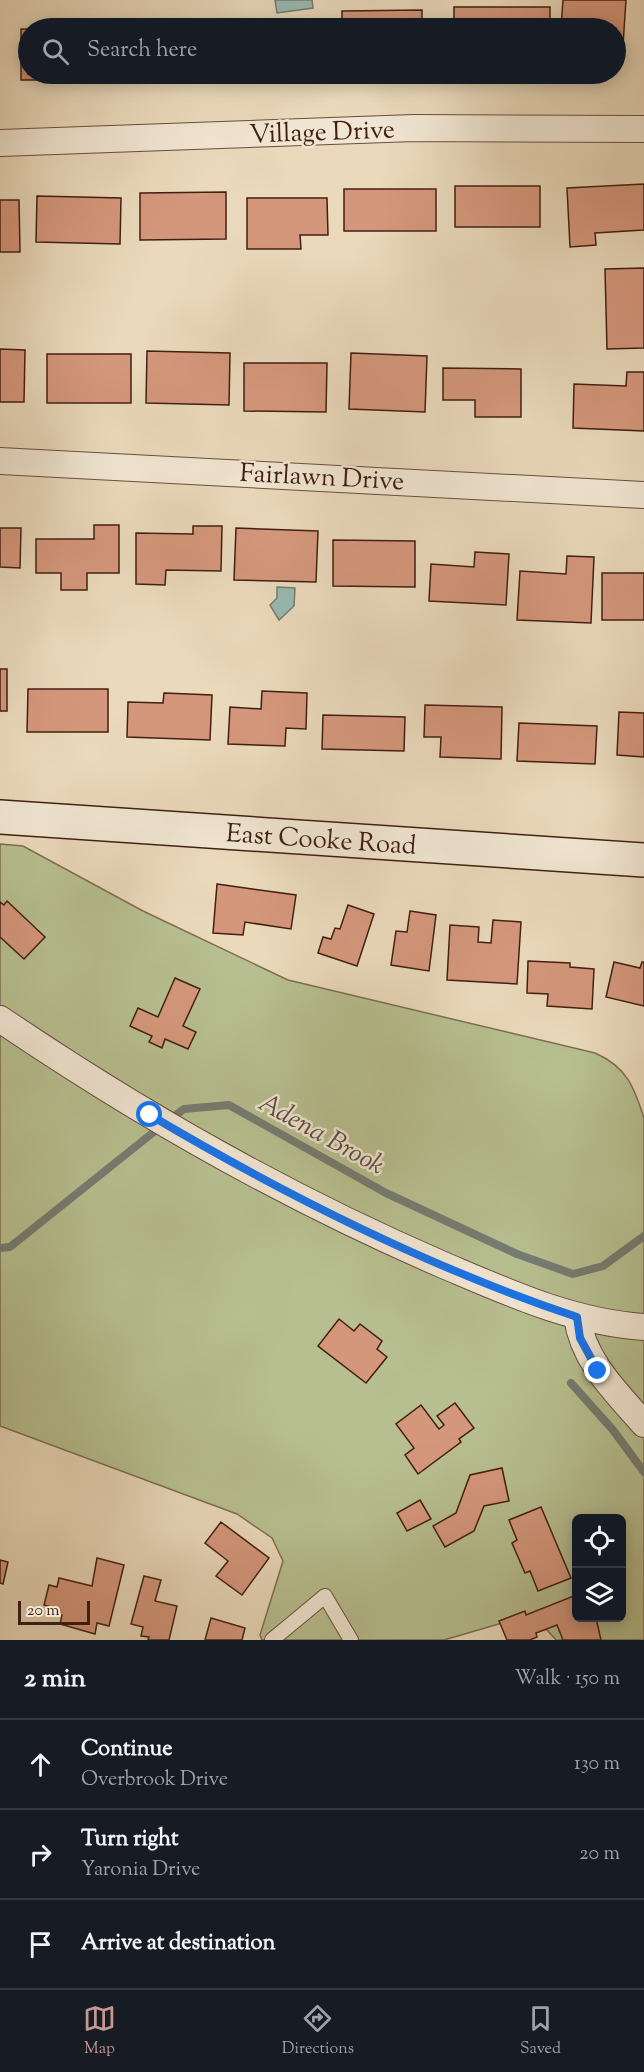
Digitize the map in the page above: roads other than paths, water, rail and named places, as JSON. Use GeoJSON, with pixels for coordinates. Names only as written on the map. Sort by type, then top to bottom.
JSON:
{"type":"FeatureCollection","features":[{"type":"Feature","properties":{"kind":"main road","name":"East Cooke Road"},"geometry":{"type":"LineString","coordinates":[[0,817],[644,860]]}},
{"type":"Feature","properties":{"kind":"street","name":"Village Drive"},"geometry":{"type":"LineString","coordinates":[[0,143],[414,128],[644,129]]}},
{"type":"Feature","properties":{"kind":"street","name":"Fairlawn Drive"},"geometry":{"type":"LineString","coordinates":[[0,461],[644,495]]}},
{"type":"Feature","properties":{"kind":"street"},"geometry":{"type":"LineString","coordinates":[[0,1018],[212,1153],[360,1229],[503,1292],[577,1317],[644,1327]]}},
{"type":"Feature","properties":{"kind":"street"},"geometry":{"type":"LineString","coordinates":[[577,1317],[580,1338],[598,1371],[644,1424]]}},
{"type":"Feature","properties":{"kind":"lane"},"geometry":{"type":"LineString","coordinates":[[272,1640],[325,1596],[351,1640]]}},
{"type":"Feature","properties":{"kind":"water"},"geometry":{"type":"Polygon","coordinates":[[[275,0],[312,0],[313,8],[277,13],[275,0]]]}},
{"type":"Feature","properties":{"kind":"water"},"geometry":{"type":"Polygon","coordinates":[[[277,587],[295,588],[294,606],[279,620],[270,605],[277,598],[277,587]]]}},
{"type":"Feature","properties":{"kind":"waterway","name":"Adena Brook"},"geometry":{"type":"LineString","coordinates":[[169,1120],[184,1109],[229,1105],[386,1193],[517,1254],[573,1274],[603,1266],[644,1236]]}},
{"type":"Feature","properties":{"kind":"waterway","name":"Adena Brook"},"geometry":{"type":"LineString","coordinates":[[0,1248],[10,1247],[160,1127]]}},
{"type":"Feature","properties":{"kind":"waterway"},"geometry":{"type":"LineString","coordinates":[[571,1383],[613,1430],[644,1472]]}}]}
